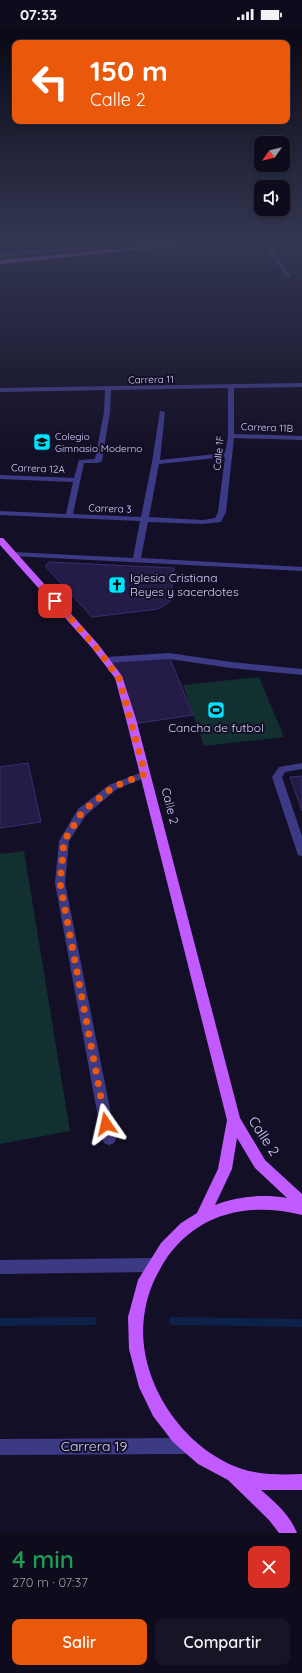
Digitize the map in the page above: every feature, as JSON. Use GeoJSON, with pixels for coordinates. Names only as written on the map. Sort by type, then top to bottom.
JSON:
{"type":"FeatureCollection","features":[{"type":"Feature","properties":{"kind":"main road","name":"Calle 2"},"geometry":{"type":"LineString","coordinates":[[0,540],[95,646],[119,678],[234,1120],[260,1164],[302,1204]]}},
{"type":"Feature","properties":{"kind":"main road","name":"Calle 2"},"geometry":{"type":"LineString","coordinates":[[202,1217],[225,1169],[234,1120]]}},
{"type":"Feature","properties":{"kind":"main road"},"geometry":{"type":"LineString","coordinates":[[302,1208],[272,1202],[251,1202],[232,1206],[202,1217],[189,1225],[168,1243],[152,1265],[144,1281],[136,1317],[135,1337],[137,1356],[149,1395],[159,1414],[172,1431],[187,1446],[202,1457],[234,1474],[272,1484],[302,1482]]}},
{"type":"Feature","properties":{"kind":"main road"},"geometry":{"type":"LineString","coordinates":[[234,1474],[275,1514],[289,1533]]}},
{"type":"Feature","properties":{"kind":"street","name":"Carrera 11"},"geometry":{"type":"LineString","coordinates":[[0,390],[302,386]]}},
{"type":"Feature","properties":{"kind":"street","name":"Calle 1F"},"geometry":{"type":"LineString","coordinates":[[218,520],[222,512],[231,436],[231,387]]}},
{"type":"Feature","properties":{"kind":"street"},"geometry":{"type":"LineString","coordinates":[[69,517],[81,461],[98,461],[107,412],[108,389]]}},
{"type":"Feature","properties":{"kind":"street"},"geometry":{"type":"LineString","coordinates":[[136,561],[156,462],[162,412]]}},
{"type":"Feature","properties":{"kind":"street","name":"Carrera 11B"},"geometry":{"type":"LineString","coordinates":[[231,436],[302,438]]}},
{"type":"Feature","properties":{"kind":"street"},"geometry":{"type":"LineString","coordinates":[[156,462],[228,455]]}},
{"type":"Feature","properties":{"kind":"street","name":"Carrera 12A"},"geometry":{"type":"LineString","coordinates":[[0,477],[76,480]]}},
{"type":"Feature","properties":{"kind":"street","name":"Carrera 3"},"geometry":{"type":"LineString","coordinates":[[0,512],[69,517],[203,522],[218,520]]}},
{"type":"Feature","properties":{"kind":"street"},"geometry":{"type":"LineString","coordinates":[[13,554],[302,569]]}},
{"type":"Feature","properties":{"kind":"street"},"geometry":{"type":"LineString","coordinates":[[106,660],[169,656],[231,665],[302,672]]}},
{"type":"Feature","properties":{"kind":"street"},"geometry":{"type":"LineString","coordinates":[[302,766],[282,769],[277,777],[302,852]]}},
{"type":"Feature","properties":{"kind":"street"},"geometry":{"type":"LineString","coordinates":[[109,1139],[60,883],[63,848],[64,841],[82,812],[113,787],[145,774]]}},
{"type":"Feature","properties":{"kind":"street"},"geometry":{"type":"LineString","coordinates":[[0,1267],[152,1265]]}},
{"type":"Feature","properties":{"kind":"street","name":"Carrera 19"},"geometry":{"type":"LineString","coordinates":[[0,1447],[187,1446]]}},
{"type":"Feature","properties":{"kind":"green space"},"geometry":{"type":"Polygon","coordinates":[[[259,677],[284,737],[204,746],[183,685],[259,677]]]}},
{"type":"Feature","properties":{"kind":"green space"},"geometry":{"type":"Polygon","coordinates":[[[24,851],[70,1131],[0,1144],[0,854],[24,851]]]}},
{"type":"Feature","properties":{"kind":"building","name":"Iglesia Cristiana Reyes y sacerdotes"},"geometry":{"type":"Polygon","coordinates":[[[49,562],[174,568],[170,602],[158,609],[92,617],[45,566],[49,562]]]}},
{"type":"Feature","properties":{"kind":"building"},"geometry":{"type":"Polygon","coordinates":[[[169,656],[193,715],[133,724],[119,678],[106,660],[169,656]]]}},
{"type":"Feature","properties":{"kind":"building"},"geometry":{"type":"Polygon","coordinates":[[[28,763],[41,822],[0,828],[0,767],[28,763]]]}},
{"type":"Feature","properties":{"kind":"building"},"geometry":{"type":"Polygon","coordinates":[[[302,776],[302,811],[290,777],[302,776]]]}},
{"type":"Feature","properties":{"kind":"waterway"},"geometry":{"type":"LineString","coordinates":[[0,1322],[93,1321]]}},
{"type":"Feature","properties":{"kind":"waterway"},"geometry":{"type":"LineString","coordinates":[[173,1321],[302,1323]]}},
{"type":"Feature","properties":{"kind":"place","name":"Colegio Gimnasio Moderno"},"geometry":{"type":"Point","coordinates":[42,442]}},
{"type":"Feature","properties":{"kind":"place","name":"Iglesia Cristiana Reyes y sacerdotes"},"geometry":{"type":"Point","coordinates":[117,585]}},
{"type":"Feature","properties":{"kind":"place","name":"Cancha de futbol"},"geometry":{"type":"Point","coordinates":[216,710]}},
{"type":"Feature","properties":{"kind":"route"},"geometry":{"type":"LineString","coordinates":[[55,601],[95,646],[119,678],[145,774],[113,787],[82,812],[64,841],[60,883],[106,1124]]}}]}
